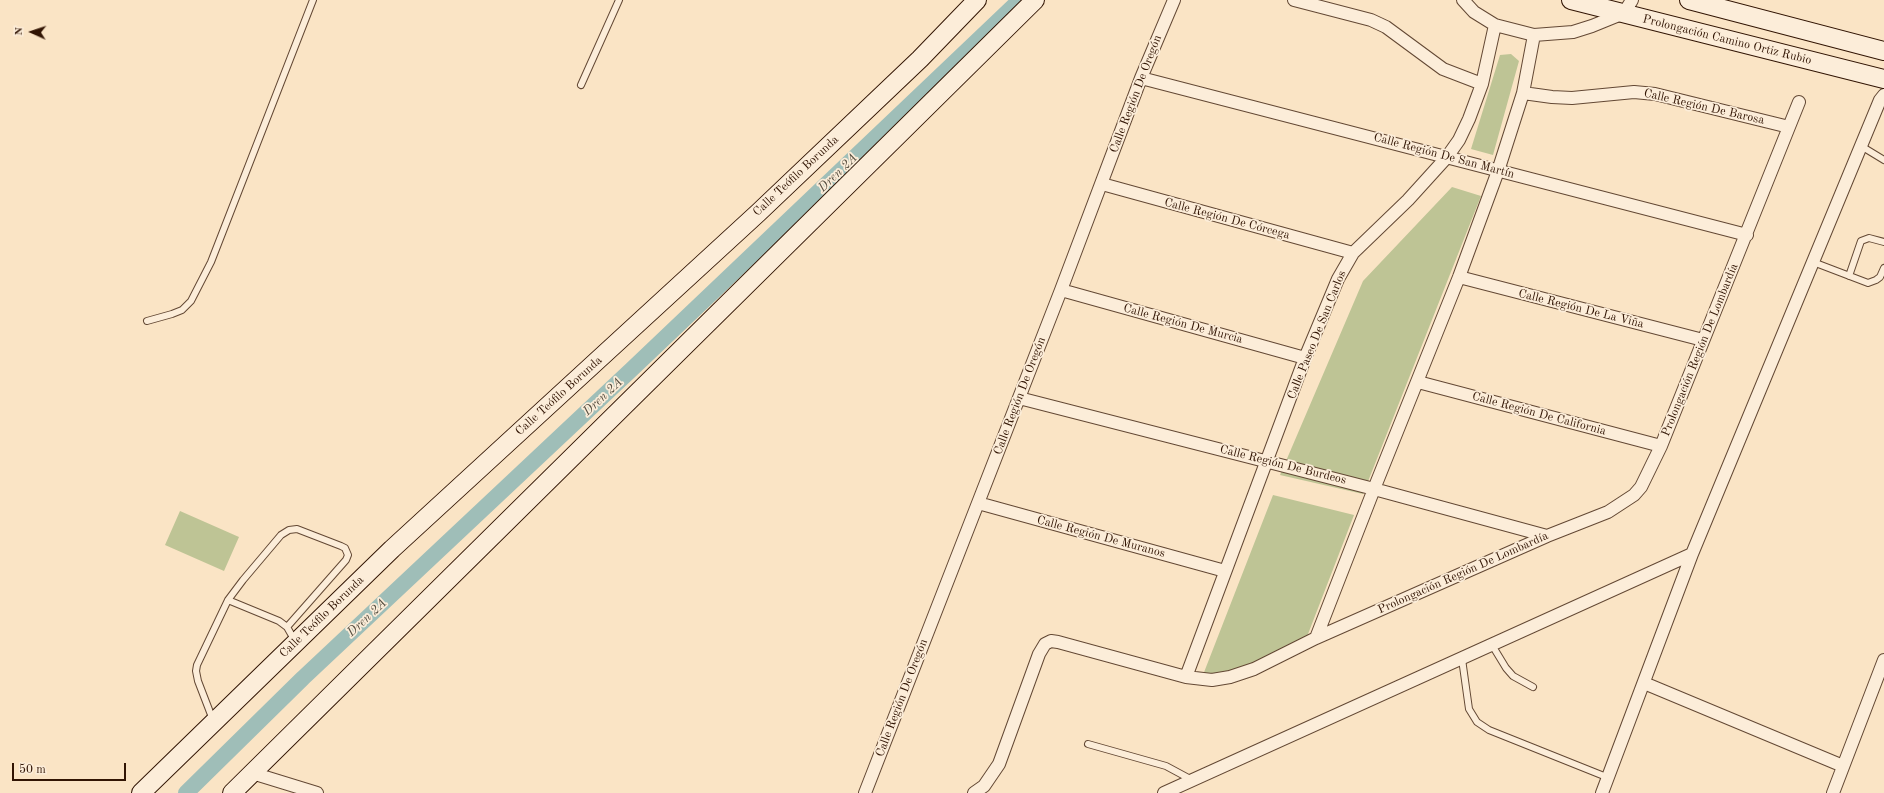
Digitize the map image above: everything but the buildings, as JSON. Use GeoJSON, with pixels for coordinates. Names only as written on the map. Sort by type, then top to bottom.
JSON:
{"type":"FeatureCollection","features":[{"type":"Feature","properties":{"kind":"street","name":"Calle Teófilo Borunda"},"geometry":{"type":"LineString","coordinates":[[141,793],[213,722],[291,635],[392,549],[758,213],[920,59],[977,0]]}},
{"type":"Feature","properties":{"kind":"street"},"geometry":{"type":"LineString","coordinates":[[232,793],[1035,0]]}},
{"type":"Feature","properties":{"kind":"street","name":"Calle Región De Oregón"},"geometry":{"type":"LineString","coordinates":[[865,793],[1102,184],[1141,78],[1174,0]]}},
{"type":"Feature","properties":{"kind":"street"},"geometry":{"type":"LineString","coordinates":[[1294,0],[1371,20],[1386,27],[1443,69],[1482,84]]}},
{"type":"Feature","properties":{"kind":"street"},"geometry":{"type":"LineString","coordinates":[[1462,0],[1474,12],[1494,25],[1534,35],[1573,32],[1628,7]]}},
{"type":"Feature","properties":{"kind":"street","name":"Prolongación Camino Ortiz Rubio"},"geometry":{"type":"LineString","coordinates":[[1571,0],[1628,7],[1880,78]]}},
{"type":"Feature","properties":{"kind":"street"},"geometry":{"type":"LineString","coordinates":[[1689,0],[1884,51]]}},
{"type":"Feature","properties":{"kind":"street","name":"Calle Paseo De San Carlos"},"geometry":{"type":"LineString","coordinates":[[1186,677],[1305,358],[1338,279],[1353,253],[1408,200],[1447,157],[1459,140],[1469,119],[1482,84],[1494,25]]}},
{"type":"Feature","properties":{"kind":"street"},"geometry":{"type":"LineString","coordinates":[[1316,638],[1374,488],[1418,382],[1459,277],[1498,171],[1523,93],[1534,35]]}},
{"type":"Feature","properties":{"kind":"street"},"geometry":{"type":"LineString","coordinates":[[1602,793],[1609,778],[1692,554],[1882,98],[1880,78],[1884,57]]}},
{"type":"Feature","properties":{"kind":"street","name":"Calle Región De San Martín"},"geometry":{"type":"LineString","coordinates":[[1141,78],[1747,235]]}},
{"type":"Feature","properties":{"kind":"street","name":"Calle Región De Barosa"},"geometry":{"type":"LineString","coordinates":[[1523,93],[1572,98],[1634,92],[1656,94],[1789,127]]}},
{"type":"Feature","properties":{"kind":"street","name":"Prolongación Región De Lombardía"},"geometry":{"type":"LineString","coordinates":[[974,793],[984,786],[999,764],[1039,654],[1045,644],[1051,641],[1186,677],[1212,680],[1230,678],[1254,669],[1316,638],[1547,536],[1608,512],[1634,496],[1642,487],[1661,446],[1747,235],[1799,102]]}},
{"type":"Feature","properties":{"kind":"street","name":"Calle Región De Córcega"},"geometry":{"type":"LineString","coordinates":[[1102,184],[1353,253]]}},
{"type":"Feature","properties":{"kind":"street","name":"Calle Región De La Viña"},"geometry":{"type":"LineString","coordinates":[[1459,277],[1703,340]]}},
{"type":"Feature","properties":{"kind":"street","name":"Calle Región De Murcia"},"geometry":{"type":"LineString","coordinates":[[1061,290],[1305,358]]}},
{"type":"Feature","properties":{"kind":"street","name":"Calle Región De California"},"geometry":{"type":"LineString","coordinates":[[1418,382],[1661,446]]}},
{"type":"Feature","properties":{"kind":"street","name":"Calle Región De Burdeos"},"geometry":{"type":"LineString","coordinates":[[1019,398],[1374,488],[1547,536]]}},
{"type":"Feature","properties":{"kind":"street","name":"Calle Región De Muranos"},"geometry":{"type":"LineString","coordinates":[[978,503],[1225,571]]}},
{"type":"Feature","properties":{"kind":"street"},"geometry":{"type":"LineString","coordinates":[[1164,793],[1692,554]]}},
{"type":"Feature","properties":{"kind":"street"},"geometry":{"type":"LineString","coordinates":[[1833,793],[1884,660]]}},
{"type":"Feature","properties":{"kind":"street"},"geometry":{"type":"LineString","coordinates":[[1644,682],[1843,766]]}},
{"type":"Feature","properties":{"kind":"street"},"geometry":{"type":"LineString","coordinates":[[252,773],[317,793]]}},
{"type":"Feature","properties":{"kind":"lane"},"geometry":{"type":"LineString","coordinates":[[147,321],[182,310],[191,301],[211,262],[313,0]]}},
{"type":"Feature","properties":{"kind":"lane"},"geometry":{"type":"LineString","coordinates":[[581,84],[619,0]]}},
{"type":"Feature","properties":{"kind":"lane"},"geometry":{"type":"LineString","coordinates":[[1861,146],[1884,160]]}},
{"type":"Feature","properties":{"kind":"lane"},"geometry":{"type":"LineString","coordinates":[[1849,276],[1861,241],[1869,238],[1884,242]]}},
{"type":"Feature","properties":{"kind":"lane"},"geometry":{"type":"LineString","coordinates":[[1813,262],[1868,283],[1880,277],[1884,268]]}},
{"type":"Feature","properties":{"kind":"lane"},"geometry":{"type":"LineString","coordinates":[[213,722],[196,671],[228,600],[259,560],[282,535],[289,530],[298,529],[345,548],[348,555],[346,560],[291,635],[267,615],[228,600]]}},
{"type":"Feature","properties":{"kind":"lane"},"geometry":{"type":"LineString","coordinates":[[1492,645],[1506,668],[1513,676],[1533,687]]}},
{"type":"Feature","properties":{"kind":"lane"},"geometry":{"type":"LineString","coordinates":[[1462,659],[1469,709],[1478,722],[1489,730],[1609,778]]}},
{"type":"Feature","properties":{"kind":"lane"},"geometry":{"type":"LineString","coordinates":[[1088,744],[1166,766],[1193,781]]}},
{"type":"Feature","properties":{"kind":"green space"},"geometry":{"type":"Polygon","coordinates":[[[1511,54],[1519,61],[1493,155],[1471,149],[1500,55],[1511,54]]]}},
{"type":"Feature","properties":{"kind":"green space"},"geometry":{"type":"Polygon","coordinates":[[[1452,187],[1481,196],[1363,494],[1280,475],[1363,281],[1452,187]]]}},
{"type":"Feature","properties":{"kind":"green space"},"geometry":{"type":"Polygon","coordinates":[[[1273,495],[1354,515],[1303,647],[1223,683],[1201,680],[1273,495]]]}},
{"type":"Feature","properties":{"kind":"green space"},"geometry":{"type":"Polygon","coordinates":[[[180,511],[239,537],[224,571],[165,545],[180,511]]]}},
{"type":"Feature","properties":{"kind":"waterway","name":"Dren 2A"},"geometry":{"type":"LineString","coordinates":[[186,793],[303,678],[632,369],[1020,0]]}}]}
